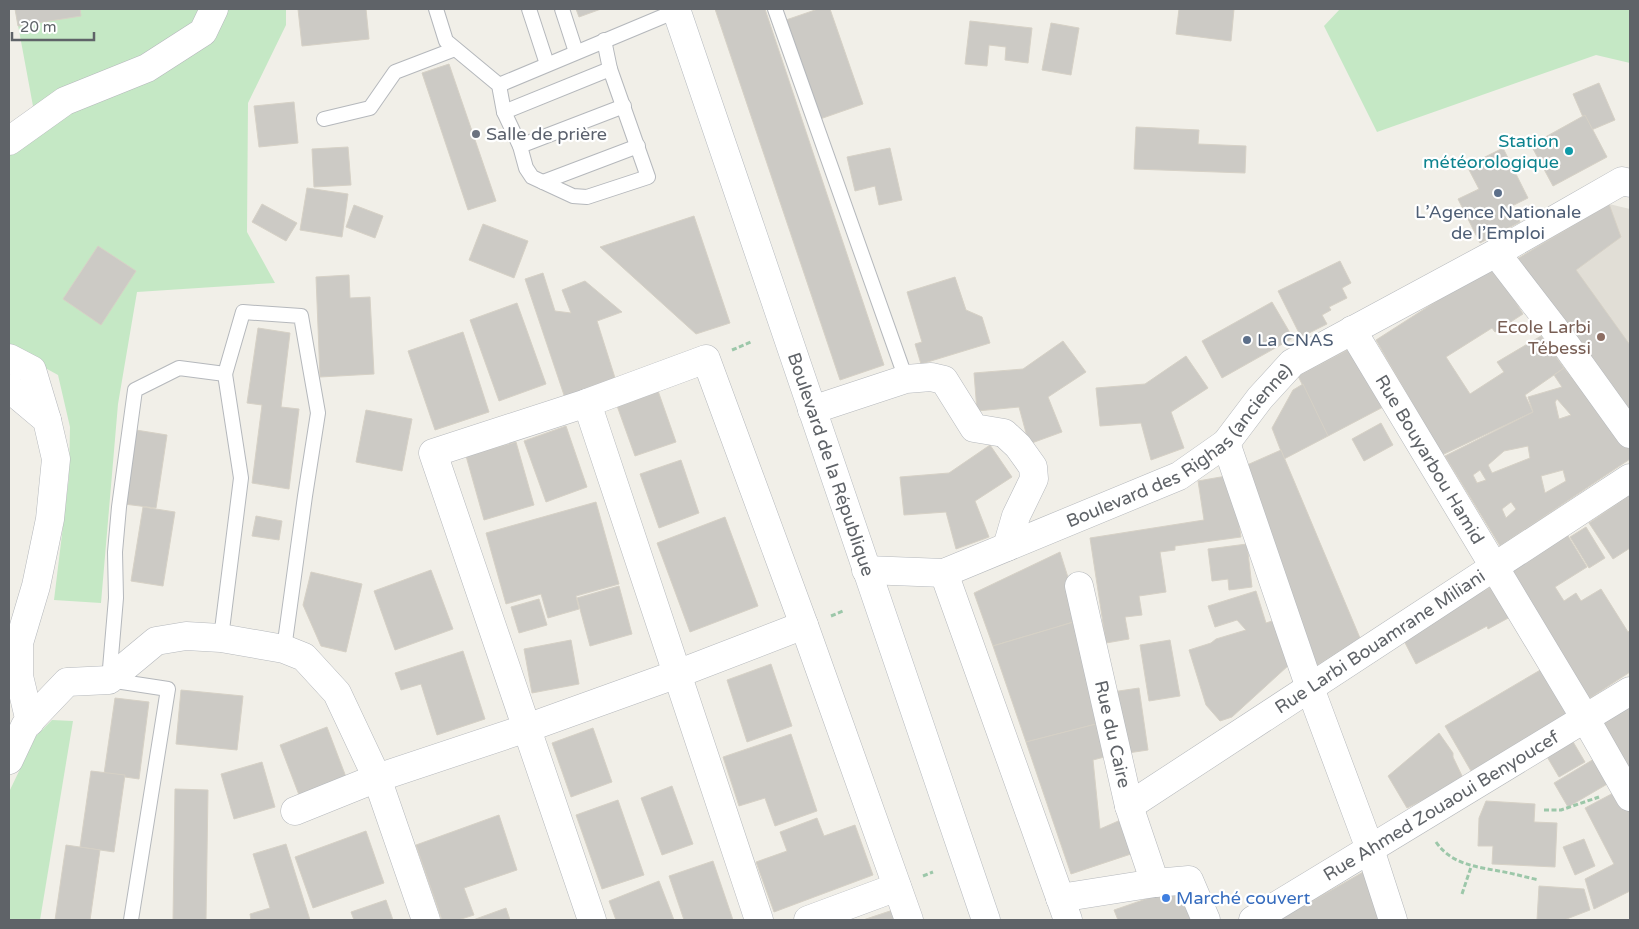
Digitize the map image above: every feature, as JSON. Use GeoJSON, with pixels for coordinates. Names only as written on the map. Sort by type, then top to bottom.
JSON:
{"type":"FeatureCollection","features":[{"type":"Feature","properties":{"kind":"street"},"geometry":{"type":"LineString","coordinates":[[9,141],[65,101],[147,68],[203,32],[214,9]]}},
{"type":"Feature","properties":{"kind":"street","name":"Boulevard de la République"},"geometry":{"type":"LineString","coordinates":[[676,10],[986,920]]}},
{"type":"Feature","properties":{"kind":"street","name":"Boulevard des Righas (ancienne)"},"geometry":{"type":"LineString","coordinates":[[866,570],[944,573],[1179,476],[1226,443],[1260,398],[1292,363],[1496,253],[1622,181],[1630,183]]}},
{"type":"Feature","properties":{"kind":"street"},"geometry":{"type":"LineString","coordinates":[[1496,253],[1553,327],[1630,434]]}},
{"type":"Feature","properties":{"kind":"street","name":"Rue Bouyarbou Hamid"},"geometry":{"type":"LineString","coordinates":[[1352,330],[1585,718],[1626,790]]}},
{"type":"Feature","properties":{"kind":"street"},"geometry":{"type":"LineString","coordinates":[[9,358],[32,370],[56,459],[50,519],[36,586],[19,643],[18,676],[30,722]]}},
{"type":"Feature","properties":{"kind":"street"},"geometry":{"type":"LineString","coordinates":[[592,920],[433,453],[587,403],[706,359],[804,625],[909,920]]}},
{"type":"Feature","properties":{"kind":"street"},"geometry":{"type":"LineString","coordinates":[[812,410],[906,379],[931,376],[944,380],[974,428],[1004,433],[1018,446],[1033,467],[1034,479],[1016,516],[1007,547]]}},
{"type":"Feature","properties":{"kind":"street"},"geometry":{"type":"LineString","coordinates":[[9,388],[47,420]]}},
{"type":"Feature","properties":{"kind":"street"},"geometry":{"type":"LineString","coordinates":[[587,403],[759,920]]}},
{"type":"Feature","properties":{"kind":"street"},"geometry":{"type":"LineString","coordinates":[[1226,443],[1310,688],[1370,849],[1393,920]]}},
{"type":"Feature","properties":{"kind":"street","name":"Rue Larbi Bouamrane Miliani"},"geometry":{"type":"LineString","coordinates":[[1129,806],[1630,478]]}},
{"type":"Feature","properties":{"kind":"street"},"geometry":{"type":"LineString","coordinates":[[944,573],[1064,909],[1155,883],[1189,880],[1206,920]]}},
{"type":"Feature","properties":{"kind":"street","name":"Rue du Caire"},"geometry":{"type":"LineString","coordinates":[[1079,586],[1129,806],[1155,883]]}},
{"type":"Feature","properties":{"kind":"street"},"geometry":{"type":"LineString","coordinates":[[295,811],[377,778],[527,728],[677,674],[804,625]]}},
{"type":"Feature","properties":{"kind":"street"},"geometry":{"type":"LineString","coordinates":[[9,760],[25,726],[67,682],[109,680],[156,641],[186,636],[221,638],[284,649],[304,657],[337,693],[377,778],[426,920]]}},
{"type":"Feature","properties":{"kind":"street","name":"Rue Ahmed Zouaoui Benyoucef"},"geometry":{"type":"LineString","coordinates":[[1253,920],[1630,691]]}},
{"type":"Feature","properties":{"kind":"street"},"geometry":{"type":"LineString","coordinates":[[808,920],[897,887]]}},
{"type":"Feature","properties":{"kind":"lane"},"geometry":{"type":"LineString","coordinates":[[436,9],[446,41],[498,85],[504,112],[520,146],[526,168],[532,177],[573,196],[587,197],[648,177],[610,69],[604,40]]}},
{"type":"Feature","properties":{"kind":"lane"},"geometry":{"type":"LineString","coordinates":[[529,9],[547,64]]}},
{"type":"Feature","properties":{"kind":"lane"},"geometry":{"type":"LineString","coordinates":[[562,9],[576,52]]}},
{"type":"Feature","properties":{"kind":"lane"},"geometry":{"type":"LineString","coordinates":[[775,9],[906,379]]}},
{"type":"Feature","properties":{"kind":"lane"},"geometry":{"type":"LineString","coordinates":[[498,85],[676,10]]}},
{"type":"Feature","properties":{"kind":"lane"},"geometry":{"type":"LineString","coordinates":[[324,119],[370,108],[394,72],[455,49]]}},
{"type":"Feature","properties":{"kind":"lane"},"geometry":{"type":"LineString","coordinates":[[504,112],[610,69]]}},
{"type":"Feature","properties":{"kind":"lane"},"geometry":{"type":"LineString","coordinates":[[520,146],[624,106]]}},
{"type":"Feature","properties":{"kind":"lane"},"geometry":{"type":"LineString","coordinates":[[543,182],[638,146]]}},
{"type":"Feature","properties":{"kind":"lane"},"geometry":{"type":"LineString","coordinates":[[221,638],[242,478],[225,374],[243,312],[301,316],[318,413],[303,506],[284,649]]}},
{"type":"Feature","properties":{"kind":"lane"},"geometry":{"type":"LineString","coordinates":[[131,920],[168,689],[109,680],[116,598],[115,552],[119,507],[135,390],[179,368],[225,374]]}},
{"type":"Feature","properties":{"kind":"path"},"geometry":{"type":"LineString","coordinates":[[1544,810],[1561,810],[1605,794],[1626,790]]}},
{"type":"Feature","properties":{"kind":"path"},"geometry":{"type":"LineString","coordinates":[[1423,817],[1437,844],[1457,860],[1471,867],[1508,872],[1539,880]]}},
{"type":"Feature","properties":{"kind":"path"},"geometry":{"type":"LineString","coordinates":[[1462,894],[1471,867]]}},
{"type":"Feature","properties":{"kind":"shaded area","name":"Ecole Larbi Tébessi"},"geometry":{"type":"Polygon","coordinates":[[[1609,204],[1630,209],[1630,411],[1512,262],[1609,204]]]}},
{"type":"Feature","properties":{"kind":"green space"},"geometry":{"type":"Polygon","coordinates":[[[15,9],[286,9],[286,25],[248,103],[247,232],[275,283],[137,292],[118,404],[101,603],[54,600],[69,477],[70,427],[58,375],[9,348],[9,134],[33,106],[15,9]]]}},
{"type":"Feature","properties":{"kind":"green space"},"geometry":{"type":"Polygon","coordinates":[[[1340,9],[1630,9],[1630,63],[1596,55],[1377,132],[1324,26],[1340,9]]]}},
{"type":"Feature","properties":{"kind":"green space"},"geometry":{"type":"Polygon","coordinates":[[[52,720],[73,721],[40,920],[9,920],[9,792],[36,736],[52,720]]]}},
{"type":"Feature","properties":{"kind":"building"},"geometry":{"type":"Polygon","coordinates":[[[15,9],[80,9],[81,16],[18,26],[15,9]]]}},
{"type":"Feature","properties":{"kind":"building"},"geometry":{"type":"Polygon","coordinates":[[[298,9],[366,9],[369,39],[302,46],[298,9]]]}},
{"type":"Feature","properties":{"kind":"building"},"geometry":{"type":"Polygon","coordinates":[[[576,9],[601,9],[579,17],[576,9]]]}},
{"type":"Feature","properties":{"kind":"building"},"geometry":{"type":"Polygon","coordinates":[[[715,9],[765,9],[884,365],[840,380],[715,9]]]}},
{"type":"Feature","properties":{"kind":"building"},"geometry":{"type":"Polygon","coordinates":[[[818,9],[830,9],[863,104],[820,119],[786,20],[818,9]]]}},
{"type":"Feature","properties":{"kind":"building"},"geometry":{"type":"Polygon","coordinates":[[[1179,9],[1234,9],[1231,41],[1176,34],[1179,9]]]}},
{"type":"Feature","properties":{"kind":"building"},"geometry":{"type":"Polygon","coordinates":[[[970,21],[1032,28],[1028,63],[1005,60],[1006,47],[989,45],[987,66],[965,64],[970,21]]]}},
{"type":"Feature","properties":{"kind":"building"},"geometry":{"type":"Polygon","coordinates":[[[1051,23],[1079,28],[1071,75],[1042,70],[1051,23]]]}},
{"type":"Feature","properties":{"kind":"building"},"geometry":{"type":"Polygon","coordinates":[[[449,64],[496,201],[468,210],[422,73],[449,64]]]}},
{"type":"Feature","properties":{"kind":"building"},"geometry":{"type":"Polygon","coordinates":[[[1599,83],[1615,120],[1589,131],[1573,94],[1599,83]]]}},
{"type":"Feature","properties":{"kind":"building"},"geometry":{"type":"Polygon","coordinates":[[[294,102],[298,143],[259,147],[254,106],[294,102]]]}},
{"type":"Feature","properties":{"kind":"building","name":"Station météorologique"},"geometry":{"type":"Polygon","coordinates":[[[1585,115],[1607,157],[1553,186],[1531,145],[1585,115]]]}},
{"type":"Feature","properties":{"kind":"building"},"geometry":{"type":"Polygon","coordinates":[[[1136,127],[1199,130],[1198,144],[1246,146],[1245,173],[1134,169],[1136,127]]]}},
{"type":"Feature","properties":{"kind":"building"},"geometry":{"type":"Polygon","coordinates":[[[348,147],[351,185],[314,187],[312,149],[348,147]]]}},
{"type":"Feature","properties":{"kind":"building"},"geometry":{"type":"Polygon","coordinates":[[[890,148],[902,200],[879,205],[875,186],[855,191],[847,157],[890,148]]]}},
{"type":"Feature","properties":{"kind":"building","name":"L’Agence Nationale de l’Emploi"},"geometry":{"type":"Polygon","coordinates":[[[1503,148],[1528,198],[1512,206],[1520,222],[1480,243],[1458,199],[1479,189],[1467,166],[1503,148]]]}},
{"type":"Feature","properties":{"kind":"building"},"geometry":{"type":"Polygon","coordinates":[[[307,188],[348,194],[342,237],[300,230],[307,188]]]}},
{"type":"Feature","properties":{"kind":"building"},"geometry":{"type":"Polygon","coordinates":[[[262,204],[297,223],[286,241],[252,222],[262,204]]]}},
{"type":"Feature","properties":{"kind":"building","name":"Ecole Larbi Tébessi"},"geometry":{"type":"Polygon","coordinates":[[[1609,204],[1621,237],[1576,270],[1630,345],[1630,411],[1512,262],[1609,204]]]}},
{"type":"Feature","properties":{"kind":"building"},"geometry":{"type":"Polygon","coordinates":[[[354,205],[383,216],[375,238],[346,227],[354,205]]]}},
{"type":"Feature","properties":{"kind":"building"},"geometry":{"type":"Polygon","coordinates":[[[694,216],[730,323],[696,334],[600,247],[694,216]]]}},
{"type":"Feature","properties":{"kind":"building"},"geometry":{"type":"Polygon","coordinates":[[[483,224],[528,241],[514,278],[469,260],[483,224]]]}},
{"type":"Feature","properties":{"kind":"building"},"geometry":{"type":"Polygon","coordinates":[[[98,246],[136,271],[101,325],[63,299],[98,246]]]}},
{"type":"Feature","properties":{"kind":"building"},"geometry":{"type":"Polygon","coordinates":[[[1340,261],[1351,283],[1342,288],[1347,298],[1329,307],[1331,310],[1322,315],[1327,324],[1301,337],[1278,291],[1340,261]]]}},
{"type":"Feature","properties":{"kind":"building"},"geometry":{"type":"Polygon","coordinates":[[[1493,265],[1523,314],[1495,332],[1492,328],[1446,357],[1470,394],[1504,372],[1497,362],[1541,336],[1564,368],[1525,395],[1533,412],[1442,455],[1376,340],[1493,265]]]}},
{"type":"Feature","properties":{"kind":"building"},"geometry":{"type":"Polygon","coordinates":[[[543,273],[555,311],[571,313],[562,290],[585,281],[622,312],[597,321],[616,381],[565,398],[525,279],[543,273]]]}},
{"type":"Feature","properties":{"kind":"building"},"geometry":{"type":"Polygon","coordinates":[[[349,275],[350,298],[370,297],[374,374],[320,377],[316,277],[349,275]]]}},
{"type":"Feature","properties":{"kind":"building"},"geometry":{"type":"Polygon","coordinates":[[[955,277],[966,310],[982,317],[990,343],[921,364],[915,344],[922,342],[907,292],[955,277]]]}},
{"type":"Feature","properties":{"kind":"building","name":"La CNAS"},"geometry":{"type":"Polygon","coordinates":[[[1272,302],[1293,338],[1222,378],[1202,341],[1272,302]]]}},
{"type":"Feature","properties":{"kind":"building"},"geometry":{"type":"Polygon","coordinates":[[[517,303],[546,384],[499,401],[470,320],[517,303]]]}},
{"type":"Feature","properties":{"kind":"building"},"geometry":{"type":"Polygon","coordinates":[[[258,328],[290,333],[281,407],[299,409],[289,489],[252,483],[262,405],[247,403],[258,328]]]}},
{"type":"Feature","properties":{"kind":"building"},"geometry":{"type":"Polygon","coordinates":[[[463,332],[489,412],[435,430],[408,351],[463,332]]]}},
{"type":"Feature","properties":{"kind":"building"},"geometry":{"type":"Polygon","coordinates":[[[1063,341],[1086,372],[1048,397],[1062,432],[1029,444],[1019,407],[977,411],[974,373],[1023,369],[1063,341]]]}},
{"type":"Feature","properties":{"kind":"building"},"geometry":{"type":"Polygon","coordinates":[[[1353,347],[1385,406],[1328,436],[1298,376],[1353,347]]]}},
{"type":"Feature","properties":{"kind":"building"},"geometry":{"type":"Polygon","coordinates":[[[1186,356],[1208,388],[1171,412],[1184,448],[1151,460],[1141,423],[1100,426],[1096,388],[1145,384],[1186,356]]]}},
{"type":"Feature","properties":{"kind":"building"},"geometry":{"type":"Polygon","coordinates":[[[1564,368],[1630,450],[1630,459],[1500,546],[1445,456],[1533,412],[1528,397],[1562,387],[1554,375],[1564,368]],[[1557,399],[1555,402],[1559,419],[1571,415],[1557,399]],[[1528,446],[1504,451],[1488,465],[1492,473],[1530,458],[1528,446]],[[1480,470],[1473,475],[1477,483],[1486,480],[1480,470]],[[1563,470],[1541,476],[1545,493],[1566,481],[1563,470]],[[1511,502],[1502,509],[1506,518],[1516,509],[1511,502]]]}},
{"type":"Feature","properties":{"kind":"building"},"geometry":{"type":"Polygon","coordinates":[[[1303,384],[1328,436],[1284,459],[1272,428],[1293,390],[1303,384]]]}},
{"type":"Feature","properties":{"kind":"building"},"geometry":{"type":"Polygon","coordinates":[[[657,388],[676,442],[635,456],[616,403],[657,388]]]}},
{"type":"Feature","properties":{"kind":"building"},"geometry":{"type":"Polygon","coordinates":[[[366,410],[412,419],[402,471],[356,462],[366,410]]]}},
{"type":"Feature","properties":{"kind":"building"},"geometry":{"type":"Polygon","coordinates":[[[1381,423],[1393,445],[1364,461],[1352,439],[1381,423]]]}},
{"type":"Feature","properties":{"kind":"building"},"geometry":{"type":"Polygon","coordinates":[[[566,426],[587,487],[546,502],[524,441],[566,426]]]}},
{"type":"Feature","properties":{"kind":"building"},"geometry":{"type":"Polygon","coordinates":[[[136,430],[167,435],[156,508],[124,504],[136,430]]]}},
{"type":"Feature","properties":{"kind":"building"},"geometry":{"type":"Polygon","coordinates":[[[516,442],[534,505],[484,520],[466,456],[516,442]]]}},
{"type":"Feature","properties":{"kind":"building"},"geometry":{"type":"Polygon","coordinates":[[[990,445],[1012,477],[975,501],[989,537],[956,549],[946,512],[904,515],[900,477],[949,473],[990,445]]]}},
{"type":"Feature","properties":{"kind":"building"},"geometry":{"type":"Polygon","coordinates":[[[1281,450],[1360,638],[1316,666],[1247,465],[1281,450]]]}},
{"type":"Feature","properties":{"kind":"building"},"geometry":{"type":"Polygon","coordinates":[[[681,460],[699,513],[659,528],[640,474],[681,460]]]}},
{"type":"Feature","properties":{"kind":"building"},"geometry":{"type":"Polygon","coordinates":[[[1232,475],[1241,537],[1175,546],[1175,550],[1160,552],[1166,592],[1139,596],[1142,615],[1125,617],[1129,639],[1106,643],[1090,538],[1204,520],[1198,481],[1232,475]]]}},
{"type":"Feature","properties":{"kind":"building"},"geometry":{"type":"Polygon","coordinates":[[[1630,495],[1630,548],[1613,559],[1589,523],[1630,495]]]}},
{"type":"Feature","properties":{"kind":"building"},"geometry":{"type":"Polygon","coordinates":[[[596,502],[619,584],[576,596],[579,609],[548,618],[541,594],[506,604],[486,533],[596,502]]]}},
{"type":"Feature","properties":{"kind":"building"},"geometry":{"type":"Polygon","coordinates":[[[143,507],[175,512],[163,586],[131,581],[143,507]]]}},
{"type":"Feature","properties":{"kind":"building"},"geometry":{"type":"Polygon","coordinates":[[[256,516],[282,521],[279,540],[252,536],[256,516]]]}},
{"type":"Feature","properties":{"kind":"building"},"geometry":{"type":"Polygon","coordinates":[[[725,517],[758,606],[690,632],[657,543],[725,517]]]}},
{"type":"Feature","properties":{"kind":"building"},"geometry":{"type":"Polygon","coordinates":[[[1586,527],[1605,558],[1589,568],[1570,537],[1586,527]]]}},
{"type":"Feature","properties":{"kind":"building"},"geometry":{"type":"Polygon","coordinates":[[[1565,531],[1587,567],[1555,587],[1564,601],[1576,593],[1581,601],[1601,589],[1628,632],[1630,630],[1630,672],[1587,700],[1506,568],[1565,531]]]}},
{"type":"Feature","properties":{"kind":"building"},"geometry":{"type":"Polygon","coordinates":[[[1247,544],[1252,587],[1229,590],[1228,579],[1212,581],[1208,549],[1247,544]]]}},
{"type":"Feature","properties":{"kind":"building"},"geometry":{"type":"Polygon","coordinates":[[[1060,552],[1077,606],[1077,621],[993,646],[974,593],[1060,552]]]}},
{"type":"Feature","properties":{"kind":"building"},"geometry":{"type":"Polygon","coordinates":[[[431,570],[453,629],[395,650],[374,591],[431,570]]]}},
{"type":"Feature","properties":{"kind":"building"},"geometry":{"type":"Polygon","coordinates":[[[311,572],[362,584],[346,652],[321,646],[303,605],[311,572]]]}},
{"type":"Feature","properties":{"kind":"building"},"geometry":{"type":"Polygon","coordinates":[[[1495,585],[1512,616],[1488,629],[1487,626],[1416,664],[1401,635],[1495,585]]]}},
{"type":"Feature","properties":{"kind":"building"},"geometry":{"type":"Polygon","coordinates":[[[619,586],[632,634],[590,646],[577,598],[619,586]]]}},
{"type":"Feature","properties":{"kind":"building"},"geometry":{"type":"Polygon","coordinates":[[[1256,591],[1266,623],[1275,620],[1289,665],[1232,717],[1220,721],[1206,705],[1189,650],[1246,630],[1237,620],[1215,627],[1208,606],[1256,591]]]}},
{"type":"Feature","properties":{"kind":"building"},"geometry":{"type":"Polygon","coordinates":[[[539,599],[547,625],[519,633],[511,607],[539,599]]]}},
{"type":"Feature","properties":{"kind":"building"},"geometry":{"type":"Polygon","coordinates":[[[1077,621],[1100,723],[1026,742],[993,646],[1077,621]]]}},
{"type":"Feature","properties":{"kind":"building"},"geometry":{"type":"Polygon","coordinates":[[[571,640],[579,684],[532,693],[524,649],[571,640]]]}},
{"type":"Feature","properties":{"kind":"building"},"geometry":{"type":"Polygon","coordinates":[[[1170,640],[1180,696],[1149,701],[1140,645],[1170,640]]]}},
{"type":"Feature","properties":{"kind":"building"},"geometry":{"type":"Polygon","coordinates":[[[463,651],[485,719],[437,735],[421,684],[401,690],[395,673],[463,651]]]}},
{"type":"Feature","properties":{"kind":"building"},"geometry":{"type":"Polygon","coordinates":[[[771,664],[792,726],[747,742],[727,680],[771,664]]]}},
{"type":"Feature","properties":{"kind":"building"},"geometry":{"type":"Polygon","coordinates":[[[1542,669],[1569,714],[1471,771],[1445,726],[1542,669]]]}},
{"type":"Feature","properties":{"kind":"building"},"geometry":{"type":"Polygon","coordinates":[[[1139,688],[1148,750],[1121,754],[1112,692],[1139,688]]]}},
{"type":"Feature","properties":{"kind":"building"},"geometry":{"type":"Polygon","coordinates":[[[181,690],[243,696],[237,750],[176,744],[181,690]]]}},
{"type":"Feature","properties":{"kind":"building"},"geometry":{"type":"Polygon","coordinates":[[[115,698],[149,702],[139,779],[104,774],[115,698]]]}},
{"type":"Feature","properties":{"kind":"building"},"geometry":{"type":"Polygon","coordinates":[[[1630,705],[1630,769],[1602,723],[1630,705]]]}},
{"type":"Feature","properties":{"kind":"building"},"geometry":{"type":"Polygon","coordinates":[[[1100,723],[1108,756],[1093,760],[1100,829],[1123,819],[1131,854],[1071,874],[1026,742],[1100,723]]]}},
{"type":"Feature","properties":{"kind":"building"},"geometry":{"type":"Polygon","coordinates":[[[327,727],[346,777],[299,795],[280,745],[327,727]]]}},
{"type":"Feature","properties":{"kind":"building"},"geometry":{"type":"Polygon","coordinates":[[[593,728],[612,782],[571,797],[552,743],[593,728]]]}},
{"type":"Feature","properties":{"kind":"building"},"geometry":{"type":"Polygon","coordinates":[[[1439,733],[1453,753],[1453,757],[1464,780],[1407,808],[1388,776],[1439,733]]]}},
{"type":"Feature","properties":{"kind":"building"},"geometry":{"type":"Polygon","coordinates":[[[791,734],[817,811],[775,826],[765,798],[739,806],[723,757],[791,734]]]}},
{"type":"Feature","properties":{"kind":"building"},"geometry":{"type":"Polygon","coordinates":[[[1569,735],[1585,762],[1559,777],[1543,750],[1569,735]]]}},
{"type":"Feature","properties":{"kind":"building"},"geometry":{"type":"Polygon","coordinates":[[[1594,759],[1609,783],[1568,807],[1554,783],[1594,759]]]}},
{"type":"Feature","properties":{"kind":"building"},"geometry":{"type":"Polygon","coordinates":[[[262,762],[275,807],[234,819],[221,774],[262,762]]]}},
{"type":"Feature","properties":{"kind":"building"},"geometry":{"type":"Polygon","coordinates":[[[91,771],[125,775],[114,852],[80,847],[91,771]]]}},
{"type":"Feature","properties":{"kind":"building"},"geometry":{"type":"Polygon","coordinates":[[[672,786],[693,844],[662,855],[641,798],[672,786]]]}},
{"type":"Feature","properties":{"kind":"building"},"geometry":{"type":"Polygon","coordinates":[[[175,789],[208,790],[206,920],[173,920],[175,789]]]}},
{"type":"Feature","properties":{"kind":"building"},"geometry":{"type":"Polygon","coordinates":[[[1619,790],[1630,813],[1630,891],[1594,909],[1585,879],[1614,864],[1585,808],[1619,790]]]}},
{"type":"Feature","properties":{"kind":"building"},"geometry":{"type":"Polygon","coordinates":[[[618,800],[644,875],[602,889],[576,815],[618,800]]]}},
{"type":"Feature","properties":{"kind":"building"},"geometry":{"type":"Polygon","coordinates":[[[1486,801],[1535,804],[1534,822],[1557,823],[1555,867],[1492,864],[1493,846],[1478,846],[1479,818],[1486,801]]]}},
{"type":"Feature","properties":{"kind":"building"},"geometry":{"type":"Polygon","coordinates":[[[499,815],[517,870],[464,888],[474,915],[458,920],[442,920],[416,845],[499,815]]]}},
{"type":"Feature","properties":{"kind":"building"},"geometry":{"type":"Polygon","coordinates":[[[817,818],[824,836],[855,825],[873,875],[774,912],[756,862],[787,851],[780,832],[817,818]]]}},
{"type":"Feature","properties":{"kind":"building"},"geometry":{"type":"Polygon","coordinates":[[[366,831],[384,883],[313,908],[295,857],[366,831]]]}},
{"type":"Feature","properties":{"kind":"building"},"geometry":{"type":"Polygon","coordinates":[[[1584,839],[1595,866],[1575,875],[1563,847],[1584,839]]]}},
{"type":"Feature","properties":{"kind":"building"},"geometry":{"type":"Polygon","coordinates":[[[286,844],[310,920],[251,920],[250,914],[270,908],[253,854],[286,844]]]}},
{"type":"Feature","properties":{"kind":"building"},"geometry":{"type":"Polygon","coordinates":[[[66,845],[100,850],[90,920],[55,920],[66,845]]]}},
{"type":"Feature","properties":{"kind":"building"},"geometry":{"type":"Polygon","coordinates":[[[713,861],[733,920],[684,920],[669,876],[713,861]]]}},
{"type":"Feature","properties":{"kind":"building"},"geometry":{"type":"Polygon","coordinates":[[[1365,871],[1381,920],[1279,920],[1365,871]]]}},
{"type":"Feature","properties":{"kind":"building"},"geometry":{"type":"Polygon","coordinates":[[[659,881],[674,920],[616,920],[609,901],[659,881]]]}},
{"type":"Feature","properties":{"kind":"building"},"geometry":{"type":"Polygon","coordinates":[[[1539,886],[1584,889],[1590,910],[1564,920],[1537,920],[1539,886]]]}},
{"type":"Feature","properties":{"kind":"building","name":"Marché couvert"},"geometry":{"type":"Polygon","coordinates":[[[1181,887],[1192,920],[1118,920],[1114,910],[1181,887]]]}},
{"type":"Feature","properties":{"kind":"building"},"geometry":{"type":"Polygon","coordinates":[[[386,900],[393,920],[354,920],[351,912],[386,900]]]}},
{"type":"Feature","properties":{"kind":"building"},"geometry":{"type":"Polygon","coordinates":[[[506,908],[510,920],[473,920],[506,908]]]}},
{"type":"Feature","properties":{"kind":"building"},"geometry":{"type":"Polygon","coordinates":[[[893,910],[897,920],[863,920],[893,910]]]}},
{"type":"Feature","properties":{"kind":"place","name":"Salle de prière"},"geometry":{"type":"Point","coordinates":[476,134]}},
{"type":"Feature","properties":{"kind":"place","name":"Station météorologique"},"geometry":{"type":"Point","coordinates":[1569,151]}},
{"type":"Feature","properties":{"kind":"place","name":"L’Agence Nationale de l’Emploi"},"geometry":{"type":"Point","coordinates":[1498,193]}},
{"type":"Feature","properties":{"kind":"place","name":"Ecole Larbi Tébessi"},"geometry":{"type":"Point","coordinates":[1601,337]}},
{"type":"Feature","properties":{"kind":"place","name":"La CNAS"},"geometry":{"type":"Point","coordinates":[1247,340]}},
{"type":"Feature","properties":{"kind":"place","name":"Marché couvert"},"geometry":{"type":"Point","coordinates":[1166,898]}}]}
